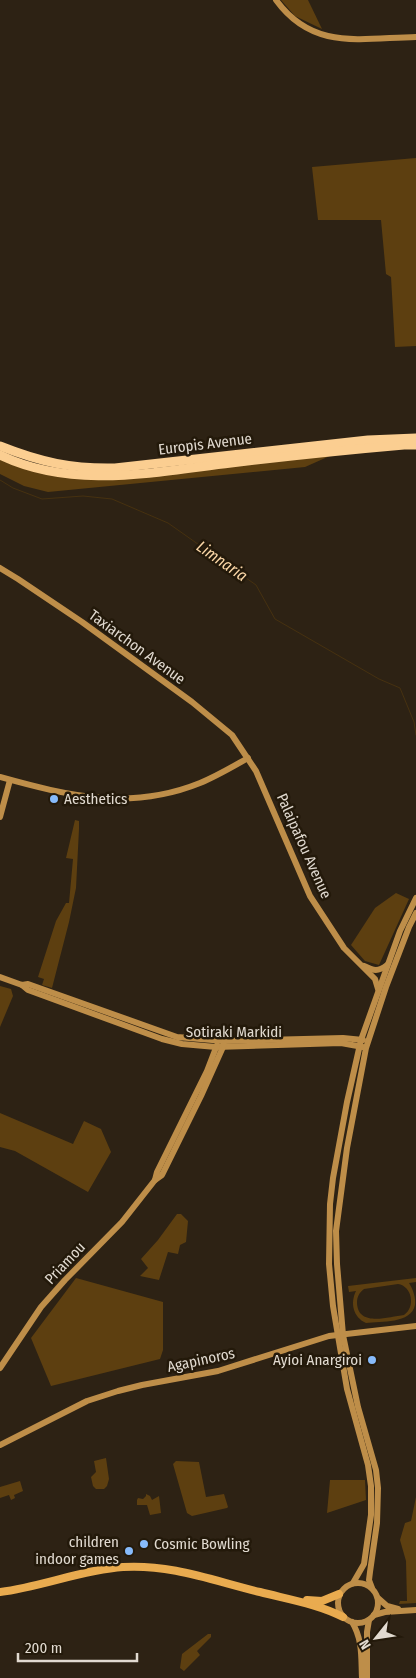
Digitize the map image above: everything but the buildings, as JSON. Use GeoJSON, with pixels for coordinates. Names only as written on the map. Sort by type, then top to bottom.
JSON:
{"type":"FeatureCollection","features":[{"type":"Feature","properties":{"kind":"highway","name":"Europis Avenue"},"geometry":{"type":"LineString","coordinates":[[0,446],[50,463],[106,468],[368,440],[416,438]]}},
{"type":"Feature","properties":{"kind":"highway","name":"Europis Avenue"},"geometry":{"type":"LineString","coordinates":[[0,455],[45,471],[107,477],[332,451],[416,445]]}},
{"type":"Feature","properties":{"kind":"main road"},"geometry":{"type":"LineString","coordinates":[[276,0],[283,10],[300,25],[325,36],[351,39],[416,37]]}},
{"type":"Feature","properties":{"kind":"main road","name":"Taxiarchon Avenue"},"geometry":{"type":"LineString","coordinates":[[0,568],[82,622],[192,702],[232,735],[248,758]]}},
{"type":"Feature","properties":{"kind":"main road"},"geometry":{"type":"LineString","coordinates":[[0,777],[72,796],[99,799],[129,799],[160,795],[193,786],[218,775],[248,758]]}},
{"type":"Feature","properties":{"kind":"main road","name":"Palaipafou Avenue"},"geometry":{"type":"LineString","coordinates":[[248,758],[268,797],[310,896],[344,948],[374,979],[378,990]]}},
{"type":"Feature","properties":{"kind":"main road"},"geometry":{"type":"LineString","coordinates":[[0,817],[10,780]]}},
{"type":"Feature","properties":{"kind":"main road"},"geometry":{"type":"LineString","coordinates":[[353,1583],[364,1564],[371,1515],[371,1486],[368,1465],[347,1390],[329,1264],[330,1204],[340,1140],[360,1043],[387,964],[416,898]]}},
{"type":"Feature","properties":{"kind":"main road"},"geometry":{"type":"LineString","coordinates":[[416,913],[386,986],[367,1045],[352,1119],[337,1222],[340,1335],[372,1454],[378,1488],[377,1523],[369,1580],[383,1604],[393,1608],[416,1610]]}},
{"type":"Feature","properties":{"kind":"main road"},"geometry":{"type":"LineString","coordinates":[[361,964],[374,970],[382,969],[387,964]]}},
{"type":"Feature","properties":{"kind":"main road","name":"Sotiraki Markidi"},"geometry":{"type":"LineString","coordinates":[[0,977],[22,985],[28,990],[162,1039],[182,1044],[204,1046],[220,1044],[360,1043],[367,1045]]}},
{"type":"Feature","properties":{"kind":"main road","name":"Sotiraki Markidi"},"geometry":{"type":"LineString","coordinates":[[22,985],[28,984],[177,1037],[220,1044]]}},
{"type":"Feature","properties":{"kind":"main road","name":"Priamou"},"geometry":{"type":"LineString","coordinates":[[155,1180],[157,1172],[220,1044]]}},
{"type":"Feature","properties":{"kind":"main road","name":"Priamou"},"geometry":{"type":"LineString","coordinates":[[0,1368],[42,1307],[65,1280],[122,1222],[155,1180],[162,1175],[201,1096],[220,1044]]}},
{"type":"Feature","properties":{"kind":"main road"},"geometry":{"type":"LineString","coordinates":[[204,1046],[210,1051],[211,1062]]}},
{"type":"Feature","properties":{"kind":"main road","name":"Agapinoros"},"geometry":{"type":"LineString","coordinates":[[0,1446],[87,1401],[142,1385],[218,1371],[340,1335],[416,1326]]}},
{"type":"Feature","properties":{"kind":"main road"},"geometry":{"type":"LineString","coordinates":[[0,1592],[110,1569],[132,1567],[167,1568],[328,1609],[352,1622],[361,1623],[385,1612],[416,1610]]}},
{"type":"Feature","properties":{"kind":"main road"},"geometry":{"type":"LineString","coordinates":[[237,1585],[315,1601],[327,1600],[339,1594],[346,1586],[353,1583],[363,1583],[372,1588]]}},
{"type":"Feature","properties":{"kind":"main road"},"geometry":{"type":"LineString","coordinates":[[339,1594],[338,1607],[343,1617]]}},
{"type":"Feature","properties":{"kind":"main road"},"geometry":{"type":"LineString","coordinates":[[367,1678],[367,1638],[372,1618],[378,1608],[378,1598]]}},
{"type":"Feature","properties":{"kind":"main road"},"geometry":{"type":"LineString","coordinates":[[352,1622],[359,1633],[362,1678]]}},
{"type":"Feature","properties":{"kind":"shaded area"},"geometry":{"type":"Polygon","coordinates":[[[281,0],[308,0],[322,29],[295,16],[281,0]]]}},
{"type":"Feature","properties":{"kind":"shaded area"},"geometry":{"type":"Polygon","coordinates":[[[416,158],[416,346],[395,347],[391,277],[386,274],[381,220],[318,220],[312,167],[416,158]]]}},
{"type":"Feature","properties":{"kind":"shaded area"},"geometry":{"type":"Polygon","coordinates":[[[332,455],[305,467],[48,492],[24,486],[0,474],[0,458],[108,478],[332,455]]]}},
{"type":"Feature","properties":{"kind":"shaded area"},"geometry":{"type":"Polygon","coordinates":[[[75,820],[79,821],[76,888],[52,988],[42,985],[44,979],[38,977],[56,921],[66,903],[69,903],[73,859],[66,858],[75,820]]]}},
{"type":"Feature","properties":{"kind":"shaded area"},"geometry":{"type":"Polygon","coordinates":[[[396,893],[409,899],[379,965],[365,961],[351,945],[375,908],[396,893]]]}},
{"type":"Feature","properties":{"kind":"shaded area"},"geometry":{"type":"Polygon","coordinates":[[[0,986],[11,989],[13,996],[0,1027],[0,986]]]}},
{"type":"Feature","properties":{"kind":"shaded area"},"geometry":{"type":"Polygon","coordinates":[[[0,1113],[73,1144],[84,1121],[101,1129],[111,1152],[88,1192],[15,1151],[0,1147],[0,1113]]]}},
{"type":"Feature","properties":{"kind":"shaded area"},"geometry":{"type":"Polygon","coordinates":[[[177,1214],[181,1214],[188,1221],[186,1242],[180,1245],[178,1254],[168,1252],[159,1280],[140,1276],[148,1268],[141,1259],[177,1214]]]}},
{"type":"Feature","properties":{"kind":"shaded area"},"geometry":{"type":"Polygon","coordinates":[[[76,1278],[163,1302],[163,1350],[160,1359],[51,1386],[31,1338],[76,1278]]]}},
{"type":"Feature","properties":{"kind":"shaded area"},"geometry":{"type":"Polygon","coordinates":[[[416,1278],[416,1282],[409,1283],[414,1294],[415,1305],[408,1316],[402,1319],[366,1323],[358,1317],[354,1309],[353,1300],[356,1291],[349,1292],[348,1286],[416,1278]],[[398,1284],[364,1289],[357,1299],[359,1310],[368,1318],[375,1319],[404,1315],[410,1307],[411,1297],[403,1286],[398,1284]]]}},
{"type":"Feature","properties":{"kind":"shaded area"},"geometry":{"type":"Polygon","coordinates":[[[106,1458],[109,1479],[107,1486],[104,1489],[96,1489],[93,1486],[91,1477],[96,1472],[94,1461],[106,1458]]]}},
{"type":"Feature","properties":{"kind":"shaded area"},"geometry":{"type":"Polygon","coordinates":[[[176,1461],[199,1462],[206,1497],[224,1494],[228,1507],[192,1516],[187,1513],[173,1464],[176,1461]]]}},
{"type":"Feature","properties":{"kind":"shaded area"},"geometry":{"type":"Polygon","coordinates":[[[330,1480],[365,1480],[366,1500],[327,1513],[330,1480]]]}},
{"type":"Feature","properties":{"kind":"shaded area"},"geometry":{"type":"Polygon","coordinates":[[[20,1481],[23,1491],[14,1495],[15,1498],[11,1500],[9,1495],[0,1498],[0,1487],[20,1481]]]}},
{"type":"Feature","properties":{"kind":"shaded area"},"geometry":{"type":"Polygon","coordinates":[[[146,1494],[152,1500],[159,1496],[161,1513],[150,1515],[147,1505],[137,1505],[138,1498],[143,1499],[146,1494]]]}},
{"type":"Feature","properties":{"kind":"shaded area"},"geometry":{"type":"Polygon","coordinates":[[[416,1497],[416,1603],[399,1604],[400,1601],[407,1601],[406,1561],[400,1540],[405,1523],[411,1521],[416,1497]]]}},
{"type":"Feature","properties":{"kind":"shaded area"},"geometry":{"type":"Polygon","coordinates":[[[208,1634],[211,1634],[211,1637],[197,1651],[200,1655],[184,1671],[180,1668],[182,1654],[208,1634]]]}},
{"type":"Feature","properties":{"kind":"waterway","name":"Limnaria"},"geometry":{"type":"LineString","coordinates":[[0,480],[13,488],[42,499],[83,496],[112,499],[168,523],[256,585],[275,619],[379,679],[400,688],[414,722],[416,735]]}},
{"type":"Feature","properties":{"kind":"place","name":"Aesthetics"},"geometry":{"type":"Point","coordinates":[54,799]}},
{"type":"Feature","properties":{"kind":"place","name":"Ayioi Anargiroi"},"geometry":{"type":"Point","coordinates":[372,1360]}},
{"type":"Feature","properties":{"kind":"place","name":"Cosmic Bowling"},"geometry":{"type":"Point","coordinates":[144,1544]}},
{"type":"Feature","properties":{"kind":"place","name":"children indoor games"},"geometry":{"type":"Point","coordinates":[129,1551]}}]}
